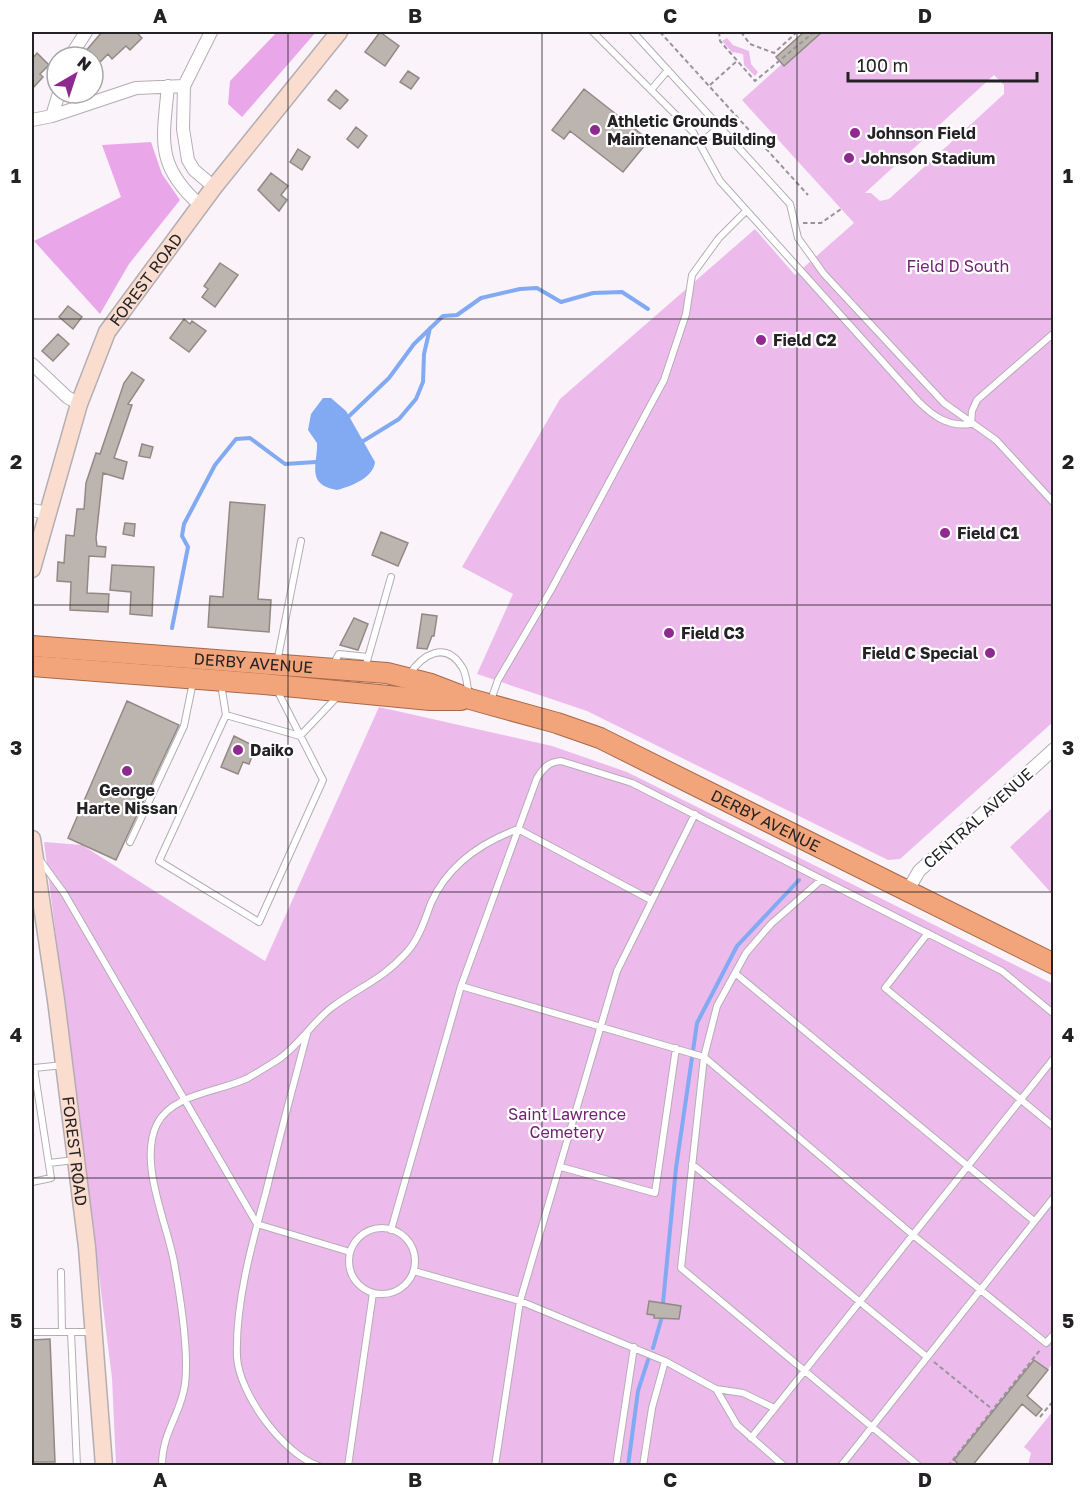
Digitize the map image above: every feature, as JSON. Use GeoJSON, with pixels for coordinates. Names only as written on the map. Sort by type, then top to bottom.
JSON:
{"type":"FeatureCollection","features":[{"type":"Feature","properties":{"kind":"highway","name":"DERBY AVENUE"},"geometry":{"type":"LineString","coordinates":[[32,646],[332,668],[366,664],[470,699],[558,723],[632,753],[1053,964]]}},
{"type":"Feature","properties":{"kind":"highway"},"geometry":{"type":"LineString","coordinates":[[274,685],[276,663]]}},
{"type":"Feature","properties":{"kind":"highway","name":"DERBY AVENUE"},"geometry":{"type":"LineString","coordinates":[[32,666],[220,680],[430,700],[470,699]]}},
{"type":"Feature","properties":{"kind":"main road","name":"FOREST ROAD"},"geometry":{"type":"LineString","coordinates":[[32,569],[39,512],[107,332],[200,205],[339,32]]}},
{"type":"Feature","properties":{"kind":"main road","name":"FOREST ROAD"},"geometry":{"type":"LineString","coordinates":[[32,845],[64,1065],[87,1247],[104,1466]]}},
{"type":"Feature","properties":{"kind":"street"},"geometry":{"type":"LineString","coordinates":[[78,45],[86,32]]}},
{"type":"Feature","properties":{"kind":"street"},"geometry":{"type":"LineString","coordinates":[[211,32],[184,86],[183,129],[188,160],[194,170],[214,187]]}},
{"type":"Feature","properties":{"kind":"street"},"geometry":{"type":"LineString","coordinates":[[168,86],[162,131],[163,152],[176,181],[200,205]]}},
{"type":"Feature","properties":{"kind":"street"},"geometry":{"type":"LineString","coordinates":[[32,120],[52,116],[136,88],[184,86]]}},
{"type":"Feature","properties":{"kind":"street"},"geometry":{"type":"LineString","coordinates":[[52,116],[55,105]]}},
{"type":"Feature","properties":{"kind":"street"},"geometry":{"type":"LineString","coordinates":[[32,364],[67,397],[79,404]]}},
{"type":"Feature","properties":{"kind":"street","name":"CENTRAL AVENUE"},"geometry":{"type":"LineString","coordinates":[[908,890],[919,871],[1053,749]]}},
{"type":"Feature","properties":{"kind":"lane"},"geometry":{"type":"LineString","coordinates":[[593,32],[701,143],[720,181],[745,212],[933,416],[961,425],[971,423]]}},
{"type":"Feature","properties":{"kind":"lane"},"geometry":{"type":"LineString","coordinates":[[633,32],[790,204],[803,249],[824,274],[944,404],[1009,453],[1053,503]]}},
{"type":"Feature","properties":{"kind":"lane"},"geometry":{"type":"LineString","coordinates":[[651,90],[668,70]]}},
{"type":"Feature","properties":{"kind":"lane"},"geometry":{"type":"LineString","coordinates":[[701,143],[720,126]]}},
{"type":"Feature","properties":{"kind":"lane"},"geometry":{"type":"LineString","coordinates":[[490,704],[498,680],[551,590],[664,380],[686,314],[692,275],[718,238],[745,212]]}},
{"type":"Feature","properties":{"kind":"lane"},"geometry":{"type":"LineString","coordinates":[[971,423],[972,411],[977,400],[1053,333]]}},
{"type":"Feature","properties":{"kind":"lane"},"geometry":{"type":"LineString","coordinates":[[276,663],[301,541]]}},
{"type":"Feature","properties":{"kind":"lane"},"geometry":{"type":"LineString","coordinates":[[366,664],[391,577]]}},
{"type":"Feature","properties":{"kind":"lane"},"geometry":{"type":"LineString","coordinates":[[407,678],[419,660],[429,654],[444,653],[455,658],[464,669],[470,699]]}},
{"type":"Feature","properties":{"kind":"lane"},"geometry":{"type":"LineString","coordinates":[[130,842],[184,726],[194,679]]}},
{"type":"Feature","properties":{"kind":"lane"},"geometry":{"type":"LineString","coordinates":[[220,680],[226,715],[159,861],[259,922],[323,780],[274,685]]}},
{"type":"Feature","properties":{"kind":"lane"},"geometry":{"type":"LineString","coordinates":[[300,736],[342,692]]}},
{"type":"Feature","properties":{"kind":"lane"},"geometry":{"type":"LineString","coordinates":[[226,715],[300,736]]}},
{"type":"Feature","properties":{"kind":"lane"},"geometry":{"type":"LineString","coordinates":[[391,1230],[461,986],[540,773],[552,762],[561,761],[632,783],[695,814],[1002,971],[1053,1014]]}},
{"type":"Feature","properties":{"kind":"lane"},"geometry":{"type":"LineString","coordinates":[[495,1466],[520,1301],[617,971],[695,814]]}},
{"type":"Feature","properties":{"kind":"lane"},"geometry":{"type":"LineString","coordinates":[[518,829],[651,900]]}},
{"type":"Feature","properties":{"kind":"lane"},"geometry":{"type":"LineString","coordinates":[[162,1466],[162,1447],[185,1385],[186,1364],[174,1263],[155,1189],[152,1143],[157,1124],[170,1109],[183,1100],[248,1078],[280,1058],[331,1008],[387,974],[410,949],[437,890],[451,869],[475,850],[518,829]]}},
{"type":"Feature","properties":{"kind":"lane"},"geometry":{"type":"LineString","coordinates":[[32,845],[64,893],[257,1224],[350,1252]]}},
{"type":"Feature","properties":{"kind":"lane"},"geometry":{"type":"LineString","coordinates":[[821,880],[771,924],[746,953],[717,1006],[701,1055],[681,1268],[919,1466]]}},
{"type":"Feature","properties":{"kind":"lane"},"geometry":{"type":"LineString","coordinates":[[928,933],[885,988],[1053,1127]]}},
{"type":"Feature","properties":{"kind":"lane"},"geometry":{"type":"LineString","coordinates":[[735,973],[1034,1221]]}},
{"type":"Feature","properties":{"kind":"lane"},"geometry":{"type":"LineString","coordinates":[[461,986],[701,1055],[913,1235],[1046,1343],[1053,1334]]}},
{"type":"Feature","properties":{"kind":"lane"},"geometry":{"type":"LineString","coordinates":[[308,1033],[247,1268],[237,1359],[246,1387],[262,1418],[281,1439],[319,1466]]}},
{"type":"Feature","properties":{"kind":"lane"},"geometry":{"type":"LineString","coordinates":[[561,1167],[655,1193],[676,1048]]}},
{"type":"Feature","properties":{"kind":"lane"},"geometry":{"type":"LineString","coordinates":[[751,1438],[1053,1058]]}},
{"type":"Feature","properties":{"kind":"lane"},"geometry":{"type":"LineString","coordinates":[[32,1182],[51,1178],[34,1068],[64,1065]]}},
{"type":"Feature","properties":{"kind":"lane"},"geometry":{"type":"LineString","coordinates":[[49,1163],[76,1160]]}},
{"type":"Feature","properties":{"kind":"lane"},"geometry":{"type":"LineString","coordinates":[[692,1164],[927,1357]]}},
{"type":"Feature","properties":{"kind":"lane"},"geometry":{"type":"LineString","coordinates":[[841,1466],[1053,1197]]}},
{"type":"Feature","properties":{"kind":"lane"},"geometry":{"type":"LineString","coordinates":[[381,1228],[391,1230],[408,1241],[415,1260],[414,1271],[409,1280],[393,1292],[373,1293],[356,1281],[349,1262],[350,1252],[362,1235],[381,1228]]}},
{"type":"Feature","properties":{"kind":"lane"},"geometry":{"type":"LineString","coordinates":[[414,1271],[520,1301],[634,1347],[716,1389],[743,1393],[774,1408]]}},
{"type":"Feature","properties":{"kind":"lane"},"geometry":{"type":"LineString","coordinates":[[61,1272],[62,1332]]}},
{"type":"Feature","properties":{"kind":"lane"},"geometry":{"type":"LineString","coordinates":[[348,1466],[373,1293]]}},
{"type":"Feature","properties":{"kind":"lane"},"geometry":{"type":"LineString","coordinates":[[32,1332],[93,1332]]}},
{"type":"Feature","properties":{"kind":"lane"},"geometry":{"type":"LineString","coordinates":[[71,1332],[77,1466]]}},
{"type":"Feature","properties":{"kind":"lane"},"geometry":{"type":"LineString","coordinates":[[616,1466],[634,1347]]}},
{"type":"Feature","properties":{"kind":"lane"},"geometry":{"type":"LineString","coordinates":[[643,1466],[652,1408],[665,1362]]}},
{"type":"Feature","properties":{"kind":"lane"},"geometry":{"type":"LineString","coordinates":[[716,1389],[737,1425],[784,1466]]}},
{"type":"Feature","properties":{"kind":"path"},"geometry":{"type":"LineString","coordinates":[[660,32],[808,195]]}},
{"type":"Feature","properties":{"kind":"path"},"geometry":{"type":"LineString","coordinates":[[719,32],[720,41],[755,81],[814,32]]}},
{"type":"Feature","properties":{"kind":"path"},"geometry":{"type":"LineString","coordinates":[[741,32],[750,44],[774,53],[797,32]]}},
{"type":"Feature","properties":{"kind":"path"},"geometry":{"type":"LineString","coordinates":[[709,86],[737,61]]}},
{"type":"Feature","properties":{"kind":"path"},"geometry":{"type":"LineString","coordinates":[[794,222],[821,223],[841,209]]}},
{"type":"Feature","properties":{"kind":"path"},"geometry":{"type":"LineString","coordinates":[[948,1466],[1046,1343]]}},
{"type":"Feature","properties":{"kind":"path"},"geometry":{"type":"LineString","coordinates":[[927,1357],[992,1409]]}},
{"type":"Feature","properties":{"kind":"path"},"geometry":{"type":"LineString","coordinates":[[1040,1417],[1053,1400]]}},
{"type":"Feature","properties":{"kind":"green space","name":"Field D South"},"geometry":{"type":"Polygon","coordinates":[[[804,32],[1053,32],[1053,722],[900,859],[888,860],[587,711],[477,674],[513,594],[462,567],[560,399],[755,229],[795,275],[854,223],[742,100],[782,64],[776,56],[804,32]],[[994,75],[865,193],[871,193],[880,201],[889,199],[1004,94],[1004,85],[994,75]]]}},
{"type":"Feature","properties":{"kind":"green space"},"geometry":{"type":"Polygon","coordinates":[[[727,38],[733,45],[749,51],[751,64],[758,72],[755,76],[744,65],[743,54],[732,52],[722,41],[727,38]]]}},
{"type":"Feature","properties":{"kind":"green space","name":"Saint Lawrence Cemetery"},"geometry":{"type":"Polygon","coordinates":[[[379,707],[552,746],[627,772],[1053,984],[1053,1363],[973,1465],[116,1465],[112,1378],[44,842],[82,845],[265,961],[379,707]]]}},
{"type":"Feature","properties":{"kind":"green space"},"geometry":{"type":"Polygon","coordinates":[[[1053,807],[1053,895],[1010,847],[1053,807]]]}},
{"type":"Feature","properties":{"kind":"green space"},"geometry":{"type":"Polygon","coordinates":[[[1053,1411],[1053,1465],[1028,1465],[1031,1453],[1024,1447],[1053,1411]]]}},
{"type":"Feature","properties":{"kind":"shaded area"},"geometry":{"type":"Polygon","coordinates":[[[277,32],[316,32],[242,117],[228,104],[230,81],[277,32]]]}},
{"type":"Feature","properties":{"kind":"shaded area"},"geometry":{"type":"Polygon","coordinates":[[[151,142],[162,174],[180,200],[129,264],[100,314],[34,241],[121,197],[102,145],[151,142]]]}},
{"type":"Feature","properties":{"kind":"water"},"geometry":{"type":"Polygon","coordinates":[[[323,398],[331,398],[346,411],[375,462],[366,477],[355,484],[337,490],[327,487],[317,478],[315,465],[317,443],[308,430],[311,414],[323,398]]]}},
{"type":"Feature","properties":{"kind":"building"},"geometry":{"type":"Polygon","coordinates":[[[102,32],[136,32],[142,38],[130,50],[126,46],[112,59],[108,54],[105,57],[105,45],[91,45],[102,32]]]}},
{"type":"Feature","properties":{"kind":"building"},"geometry":{"type":"Polygon","coordinates":[[[380,32],[399,46],[385,66],[365,52],[380,32]]]}},
{"type":"Feature","properties":{"kind":"building"},"geometry":{"type":"Polygon","coordinates":[[[804,32],[822,32],[784,66],[776,57],[804,32]]]}},
{"type":"Feature","properties":{"kind":"building"},"geometry":{"type":"Polygon","coordinates":[[[37,53],[45,61],[45,69],[40,74],[43,77],[32,89],[32,59],[37,53]]]}},
{"type":"Feature","properties":{"kind":"building"},"geometry":{"type":"Polygon","coordinates":[[[408,71],[419,78],[411,89],[400,82],[408,71]]]}},
{"type":"Feature","properties":{"kind":"building","name":"Athletic Grounds Maintenance Building"},"geometry":{"type":"Polygon","coordinates":[[[584,89],[649,140],[623,172],[570,131],[564,139],[552,130],[584,89]]]}},
{"type":"Feature","properties":{"kind":"building"},"geometry":{"type":"Polygon","coordinates":[[[336,90],[348,100],[340,109],[328,100],[336,90]]]}},
{"type":"Feature","properties":{"kind":"building"},"geometry":{"type":"Polygon","coordinates":[[[356,127],[367,136],[358,148],[347,139],[356,127]]]}},
{"type":"Feature","properties":{"kind":"building"},"geometry":{"type":"Polygon","coordinates":[[[298,149],[310,157],[302,170],[290,162],[298,149]]]}},
{"type":"Feature","properties":{"kind":"building"},"geometry":{"type":"Polygon","coordinates":[[[271,173],[288,186],[281,195],[287,200],[279,211],[258,190],[271,173]]]}},
{"type":"Feature","properties":{"kind":"building"},"geometry":{"type":"Polygon","coordinates":[[[220,263],[238,275],[215,307],[202,297],[208,289],[204,286],[220,263]]]}},
{"type":"Feature","properties":{"kind":"building"},"geometry":{"type":"Polygon","coordinates":[[[68,306],[82,317],[73,329],[59,317],[68,306]]]}},
{"type":"Feature","properties":{"kind":"building"},"geometry":{"type":"Polygon","coordinates":[[[184,319],[190,324],[192,321],[206,331],[189,352],[170,338],[184,319]]]}},
{"type":"Feature","properties":{"kind":"building"},"geometry":{"type":"Polygon","coordinates":[[[58,334],[69,344],[53,361],[42,351],[58,334]]]}},
{"type":"Feature","properties":{"kind":"building"},"geometry":{"type":"Polygon","coordinates":[[[132,372],[144,380],[128,404],[132,405],[114,458],[127,462],[123,479],[103,473],[96,538],[97,546],[106,547],[105,557],[89,556],[87,593],[109,594],[108,612],[70,610],[71,582],[57,581],[58,562],[64,563],[66,535],[74,536],[77,509],[84,509],[86,483],[96,453],[100,454],[124,383],[132,372]]]}},
{"type":"Feature","properties":{"kind":"building"},"geometry":{"type":"Polygon","coordinates":[[[142,444],[153,447],[150,458],[139,456],[142,444]]]}},
{"type":"Feature","properties":{"kind":"building"},"geometry":{"type":"Polygon","coordinates":[[[230,502],[265,505],[258,599],[271,600],[269,632],[208,627],[210,596],[223,597],[230,502]]]}},
{"type":"Feature","properties":{"kind":"building"},"geometry":{"type":"Polygon","coordinates":[[[125,523],[135,524],[134,536],[123,534],[125,523]]]}},
{"type":"Feature","properties":{"kind":"building"},"geometry":{"type":"Polygon","coordinates":[[[381,532],[408,543],[398,566],[372,555],[381,532]]]}},
{"type":"Feature","properties":{"kind":"building"},"geometry":{"type":"Polygon","coordinates":[[[112,565],[154,567],[152,616],[130,614],[131,592],[110,590],[112,565]]]}},
{"type":"Feature","properties":{"kind":"building"},"geometry":{"type":"Polygon","coordinates":[[[422,614],[437,616],[434,636],[427,649],[417,648],[422,614]]]}},
{"type":"Feature","properties":{"kind":"building"},"geometry":{"type":"Polygon","coordinates":[[[354,618],[368,624],[358,650],[340,645],[354,618]]]}},
{"type":"Feature","properties":{"kind":"building","name":"George Harte Nissan"},"geometry":{"type":"Polygon","coordinates":[[[127,701],[179,725],[116,860],[68,838],[127,701]]]}},
{"type":"Feature","properties":{"kind":"building"},"geometry":{"type":"Polygon","coordinates":[[[234,736],[256,747],[249,764],[243,762],[238,774],[221,767],[234,736]]]}},
{"type":"Feature","properties":{"kind":"building"},"geometry":{"type":"Polygon","coordinates":[[[649,1301],[681,1306],[679,1319],[654,1318],[654,1315],[647,1314],[649,1301]]]}},
{"type":"Feature","properties":{"kind":"building"},"geometry":{"type":"Polygon","coordinates":[[[50,1339],[55,1462],[32,1462],[32,1340],[50,1339]]]}},
{"type":"Feature","properties":{"kind":"building"},"geometry":{"type":"Polygon","coordinates":[[[1034,1360],[1048,1370],[1027,1396],[1042,1409],[1036,1416],[1022,1404],[972,1466],[961,1466],[954,1460],[1034,1360]]]}},
{"type":"Feature","properties":{"kind":"waterway"},"geometry":{"type":"LineString","coordinates":[[346,419],[389,378],[414,344],[443,316],[457,315],[481,298],[520,289],[537,288],[561,302],[593,293],[622,292],[648,309]]}},
{"type":"Feature","properties":{"kind":"waterway"},"geometry":{"type":"LineString","coordinates":[[360,443],[399,419],[416,399],[423,382],[424,354],[430,328]]}},
{"type":"Feature","properties":{"kind":"waterway"},"geometry":{"type":"LineString","coordinates":[[172,628],[188,547],[182,536],[184,524],[215,465],[236,439],[250,438],[285,464],[316,462]]}},
{"type":"Feature","properties":{"kind":"waterway"},"geometry":{"type":"LineString","coordinates":[[663,1303],[676,1168],[697,1023],[737,946],[799,880]]}},
{"type":"Feature","properties":{"kind":"waterway"},"geometry":{"type":"LineString","coordinates":[[653,1348],[661,1320]]}},
{"type":"Feature","properties":{"kind":"waterway"},"geometry":{"type":"LineString","coordinates":[[628,1466],[638,1391],[648,1360]]}},
{"type":"Feature","properties":{"kind":"place","name":"Athletic Grounds Maintenance Building"},"geometry":{"type":"Point","coordinates":[595,130]}},
{"type":"Feature","properties":{"kind":"place","name":"Johnson Field"},"geometry":{"type":"Point","coordinates":[855,133]}},
{"type":"Feature","properties":{"kind":"place","name":"Johnson Stadium"},"geometry":{"type":"Point","coordinates":[849,158]}},
{"type":"Feature","properties":{"kind":"place","name":"Field C2"},"geometry":{"type":"Point","coordinates":[761,340]}},
{"type":"Feature","properties":{"kind":"place","name":"Field C1"},"geometry":{"type":"Point","coordinates":[945,533]}},
{"type":"Feature","properties":{"kind":"place","name":"Field C3"},"geometry":{"type":"Point","coordinates":[669,633]}},
{"type":"Feature","properties":{"kind":"place","name":"Field C Special"},"geometry":{"type":"Point","coordinates":[990,653]}},
{"type":"Feature","properties":{"kind":"place","name":"Daiko"},"geometry":{"type":"Point","coordinates":[238,750]}},
{"type":"Feature","properties":{"kind":"place","name":"George Harte Nissan"},"geometry":{"type":"Point","coordinates":[127,771]}}]}
